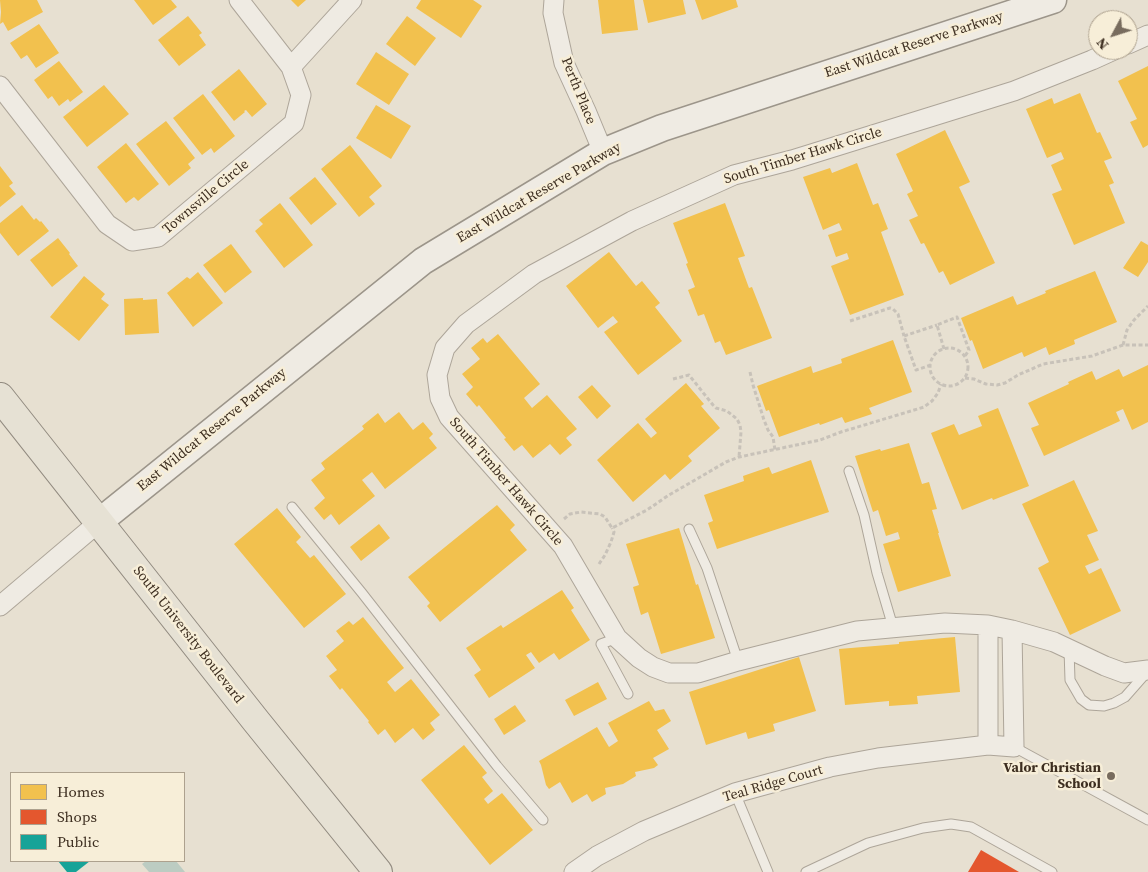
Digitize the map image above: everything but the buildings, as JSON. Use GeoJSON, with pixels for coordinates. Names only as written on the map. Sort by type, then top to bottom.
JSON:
{"type":"FeatureCollection","features":[{"type":"Feature","properties":{"kind":"main road","name":"East Wildcat Reserve Parkway"},"geometry":{"type":"LineString","coordinates":[[99,522],[423,261],[603,152],[662,128],[1052,0]]}},
{"type":"Feature","properties":{"kind":"main road","name":"South University Boulevard"},"geometry":{"type":"LineString","coordinates":[[0,396],[256,721],[378,872]]}},
{"type":"Feature","properties":{"kind":"street","name":"Townsville Circle"},"geometry":{"type":"LineString","coordinates":[[0,86],[107,224],[132,241],[158,237],[294,123],[301,94],[291,67],[239,0]]}},
{"type":"Feature","properties":{"kind":"street"},"geometry":{"type":"LineString","coordinates":[[291,67],[352,0]]}},
{"type":"Feature","properties":{"kind":"street","name":"Perth Place"},"geometry":{"type":"LineString","coordinates":[[554,0],[553,13],[564,63],[603,152]]}},
{"type":"Feature","properties":{"kind":"street","name":"South Timber Hawk Circle"},"geometry":{"type":"LineString","coordinates":[[1092,60],[1014,91],[792,160],[734,175],[632,221],[534,274],[466,324],[445,348],[437,375],[440,398],[449,417],[563,546],[616,638],[639,658],[669,674],[698,673],[857,631],[945,623],[1012,630],[1054,642],[1124,673],[1148,671]]}},
{"type":"Feature","properties":{"kind":"street"},"geometry":{"type":"LineString","coordinates":[[0,606],[99,522]]}},
{"type":"Feature","properties":{"kind":"street"},"geometry":{"type":"LineString","coordinates":[[988,626],[988,745]]}},
{"type":"Feature","properties":{"kind":"street"},"geometry":{"type":"LineString","coordinates":[[1012,630],[1014,747]]}},
{"type":"Feature","properties":{"kind":"street","name":"Teal Ridge Court"},"geometry":{"type":"LineString","coordinates":[[574,872],[597,856],[644,831],[735,792],[830,767],[878,758],[988,745],[1014,747]]}},
{"type":"Feature","properties":{"kind":"lane"},"geometry":{"type":"LineString","coordinates":[[848,471],[864,515],[877,573],[893,627]]}},
{"type":"Feature","properties":{"kind":"lane"},"geometry":{"type":"LineString","coordinates":[[292,507],[368,600],[491,758],[543,820]]}},
{"type":"Feature","properties":{"kind":"lane"},"geometry":{"type":"LineString","coordinates":[[689,529],[707,568],[738,661]]}},
{"type":"Feature","properties":{"kind":"lane"},"geometry":{"type":"LineString","coordinates":[[616,638],[601,644],[628,694]]}},
{"type":"Feature","properties":{"kind":"lane"},"geometry":{"type":"LineString","coordinates":[[1069,648],[1070,680],[1081,699],[1089,705],[1104,706],[1125,697],[1148,671]]}},
{"type":"Feature","properties":{"kind":"lane"},"geometry":{"type":"LineString","coordinates":[[1014,747],[1148,820]]}},
{"type":"Feature","properties":{"kind":"lane"},"geometry":{"type":"LineString","coordinates":[[735,792],[768,872]]}},
{"type":"Feature","properties":{"kind":"lane"},"geometry":{"type":"LineString","coordinates":[[806,872],[868,843],[923,828],[951,824],[972,827],[1052,872]]}},
{"type":"Feature","properties":{"kind":"path"},"geometry":{"type":"LineString","coordinates":[[1123,345],[1127,330],[1148,306]]}},
{"type":"Feature","properties":{"kind":"path"},"geometry":{"type":"LineString","coordinates":[[850,321],[890,308],[898,314],[916,370],[931,365]]}},
{"type":"Feature","properties":{"kind":"path"},"geometry":{"type":"LineString","coordinates":[[904,336],[957,317],[968,350],[964,356]]}},
{"type":"Feature","properties":{"kind":"path"},"geometry":{"type":"LineString","coordinates":[[937,325],[944,349]]}},
{"type":"Feature","properties":{"kind":"path"},"geometry":{"type":"LineString","coordinates":[[966,378],[997,385],[1005,383],[1043,364],[1092,356],[1123,345],[1148,345]]}},
{"type":"Feature","properties":{"kind":"path"},"geometry":{"type":"LineString","coordinates":[[951,348],[964,356],[968,365],[968,372],[962,382],[951,387],[940,384],[935,380],[932,375],[931,362],[938,352],[951,348]]}},
{"type":"Feature","properties":{"kind":"path"},"geometry":{"type":"LineString","coordinates":[[750,372],[764,420],[773,437],[775,450]]}},
{"type":"Feature","properties":{"kind":"path"},"geometry":{"type":"LineString","coordinates":[[673,378],[689,375],[716,408],[728,411],[737,419],[740,425],[739,457]]}},
{"type":"Feature","properties":{"kind":"path"},"geometry":{"type":"LineString","coordinates":[[612,528],[647,510],[669,494],[687,486],[726,462],[739,457],[820,440],[924,408],[938,393],[940,384]]}},
{"type":"Feature","properties":{"kind":"path"},"geometry":{"type":"LineString","coordinates":[[549,530],[570,514],[581,512],[600,514],[605,517],[614,532],[612,542],[599,564]]}},
{"type":"Feature","properties":{"kind":"shaded area"},"geometry":{"type":"Polygon","coordinates":[[[145,862],[177,862],[185,872],[149,872],[142,864],[145,862]]]}},
{"type":"Feature","properties":{"kind":"place","name":"Valor Christian School"},"geometry":{"type":"Point","coordinates":[1111,776]}}]}
